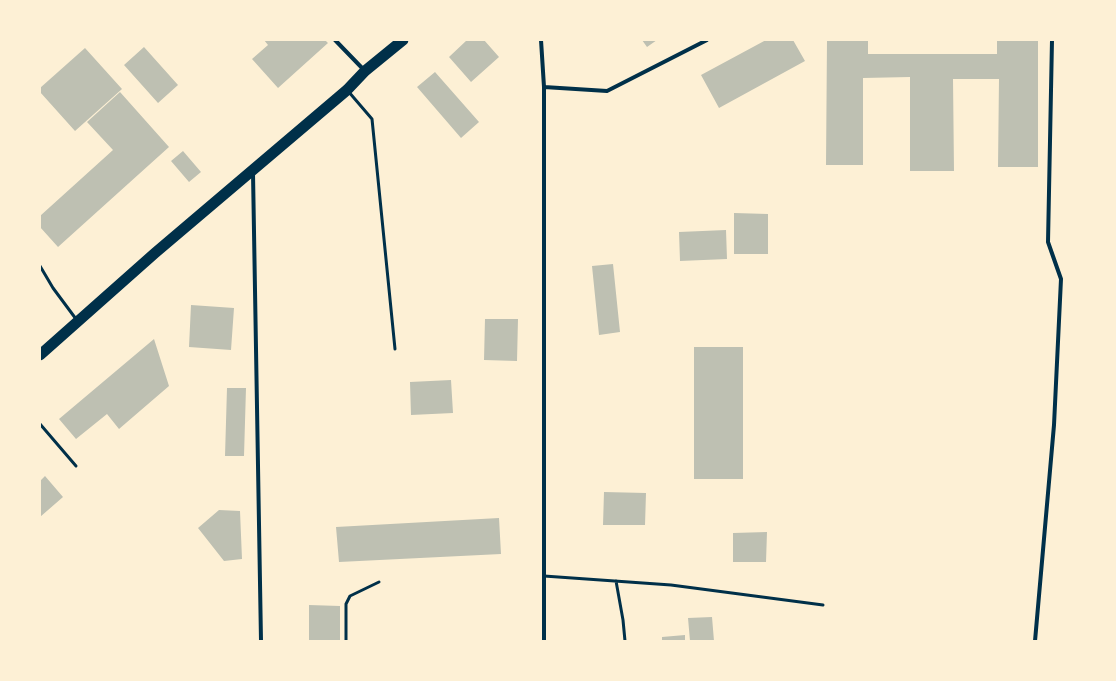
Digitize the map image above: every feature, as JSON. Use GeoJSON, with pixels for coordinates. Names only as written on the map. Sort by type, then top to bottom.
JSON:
{"type":"FeatureCollection","features":[{"type":"Feature","properties":{"kind":"highway"},"geometry":{"type":"LineString","coordinates":[[40,355],[155,253],[347,90],[365,71],[403,40]]}},
{"type":"Feature","properties":{"kind":"street"},"geometry":{"type":"LineString","coordinates":[[335,40],[365,71]]}},
{"type":"Feature","properties":{"kind":"street"},"geometry":{"type":"LineString","coordinates":[[541,40],[544,87],[544,641]]}},
{"type":"Feature","properties":{"kind":"street"},"geometry":{"type":"LineString","coordinates":[[544,87],[607,91],[707,40]]}},
{"type":"Feature","properties":{"kind":"street"},"geometry":{"type":"LineString","coordinates":[[1035,641],[1054,425],[1061,279],[1048,242],[1052,40]]}},
{"type":"Feature","properties":{"kind":"street"},"geometry":{"type":"LineString","coordinates":[[253,170],[261,641]]}},
{"type":"Feature","properties":{"kind":"lane"},"geometry":{"type":"LineString","coordinates":[[347,90],[372,119],[394,349]]}},
{"type":"Feature","properties":{"kind":"lane"},"geometry":{"type":"LineString","coordinates":[[40,266],[78,322]]}},
{"type":"Feature","properties":{"kind":"lane"},"geometry":{"type":"LineString","coordinates":[[40,424],[76,466]]}},
{"type":"Feature","properties":{"kind":"lane"},"geometry":{"type":"LineString","coordinates":[[544,576],[671,585],[823,605]]}},
{"type":"Feature","properties":{"kind":"lane"},"geometry":{"type":"LineString","coordinates":[[616,581],[625,641]]}},
{"type":"Feature","properties":{"kind":"lane"},"geometry":{"type":"LineString","coordinates":[[346,641],[346,604],[350,596],[379,582]]}},
{"type":"Feature","properties":{"kind":"building"},"geometry":{"type":"Polygon","coordinates":[[[264,40],[325,40],[328,43],[278,88],[252,59],[268,45],[264,40]]]}},
{"type":"Feature","properties":{"kind":"building"},"geometry":{"type":"Polygon","coordinates":[[[467,40],[484,40],[499,57],[471,82],[449,57],[467,40]]]}},
{"type":"Feature","properties":{"kind":"building"},"geometry":{"type":"Polygon","coordinates":[[[642,40],[657,40],[647,47],[642,40]]]}},
{"type":"Feature","properties":{"kind":"building"},"geometry":{"type":"Polygon","coordinates":[[[766,40],[793,40],[805,61],[719,108],[701,75],[766,40]]]}},
{"type":"Feature","properties":{"kind":"building"},"geometry":{"type":"Polygon","coordinates":[[[827,40],[868,40],[868,54],[997,54],[997,40],[1038,40],[1038,167],[998,167],[999,79],[953,79],[954,171],[910,171],[910,77],[863,78],[863,165],[826,165],[827,40]]]}},
{"type":"Feature","properties":{"kind":"building"},"geometry":{"type":"Polygon","coordinates":[[[144,47],[178,85],[158,103],[124,65],[144,47]]]}},
{"type":"Feature","properties":{"kind":"building"},"geometry":{"type":"Polygon","coordinates":[[[85,48],[122,89],[75,131],[40,92],[40,88],[85,48]]]}},
{"type":"Feature","properties":{"kind":"building"},"geometry":{"type":"Polygon","coordinates":[[[435,72],[479,122],[461,138],[417,87],[435,72]]]}},
{"type":"Feature","properties":{"kind":"building"},"geometry":{"type":"Polygon","coordinates":[[[120,92],[169,147],[58,247],[40,227],[40,216],[113,150],[87,122],[120,92]]]}},
{"type":"Feature","properties":{"kind":"building"},"geometry":{"type":"Polygon","coordinates":[[[183,151],[201,172],[189,182],[171,161],[183,151]]]}},
{"type":"Feature","properties":{"kind":"building"},"geometry":{"type":"Polygon","coordinates":[[[734,213],[768,214],[768,254],[734,254],[734,213]]]}},
{"type":"Feature","properties":{"kind":"building"},"geometry":{"type":"Polygon","coordinates":[[[726,230],[727,259],[680,261],[679,232],[726,230]]]}},
{"type":"Feature","properties":{"kind":"building"},"geometry":{"type":"Polygon","coordinates":[[[613,264],[620,332],[599,335],[592,266],[613,264]]]}},
{"type":"Feature","properties":{"kind":"building"},"geometry":{"type":"Polygon","coordinates":[[[191,305],[234,308],[231,350],[189,347],[191,305]]]}},
{"type":"Feature","properties":{"kind":"building"},"geometry":{"type":"Polygon","coordinates":[[[485,319],[518,319],[517,361],[484,360],[485,319]]]}},
{"type":"Feature","properties":{"kind":"building"},"geometry":{"type":"Polygon","coordinates":[[[154,339],[169,386],[119,429],[107,414],[76,439],[59,419],[154,339]]]}},
{"type":"Feature","properties":{"kind":"building"},"geometry":{"type":"Polygon","coordinates":[[[694,347],[743,347],[743,479],[694,479],[694,347]]]}},
{"type":"Feature","properties":{"kind":"building"},"geometry":{"type":"Polygon","coordinates":[[[451,380],[453,413],[411,415],[410,382],[451,380]]]}},
{"type":"Feature","properties":{"kind":"building"},"geometry":{"type":"Polygon","coordinates":[[[227,388],[246,388],[244,456],[225,456],[227,388]]]}},
{"type":"Feature","properties":{"kind":"building"},"geometry":{"type":"Polygon","coordinates":[[[45,476],[63,497],[40,517],[40,481],[45,476]]]}},
{"type":"Feature","properties":{"kind":"building"},"geometry":{"type":"Polygon","coordinates":[[[604,492],[646,493],[645,525],[603,525],[604,492]]]}},
{"type":"Feature","properties":{"kind":"building"},"geometry":{"type":"Polygon","coordinates":[[[219,510],[240,511],[242,559],[224,561],[198,528],[219,510]]]}},
{"type":"Feature","properties":{"kind":"building"},"geometry":{"type":"Polygon","coordinates":[[[499,518],[501,554],[339,562],[336,527],[499,518]]]}},
{"type":"Feature","properties":{"kind":"building"},"geometry":{"type":"Polygon","coordinates":[[[767,532],[766,562],[733,562],[733,533],[767,532]]]}},
{"type":"Feature","properties":{"kind":"building"},"geometry":{"type":"Polygon","coordinates":[[[309,605],[340,606],[340,641],[309,641],[309,605]]]}},
{"type":"Feature","properties":{"kind":"building"},"geometry":{"type":"Polygon","coordinates":[[[712,617],[714,641],[690,641],[688,618],[712,617]]]}},
{"type":"Feature","properties":{"kind":"building"},"geometry":{"type":"Polygon","coordinates":[[[685,635],[685,641],[662,641],[662,637],[685,635]]]}}]}
